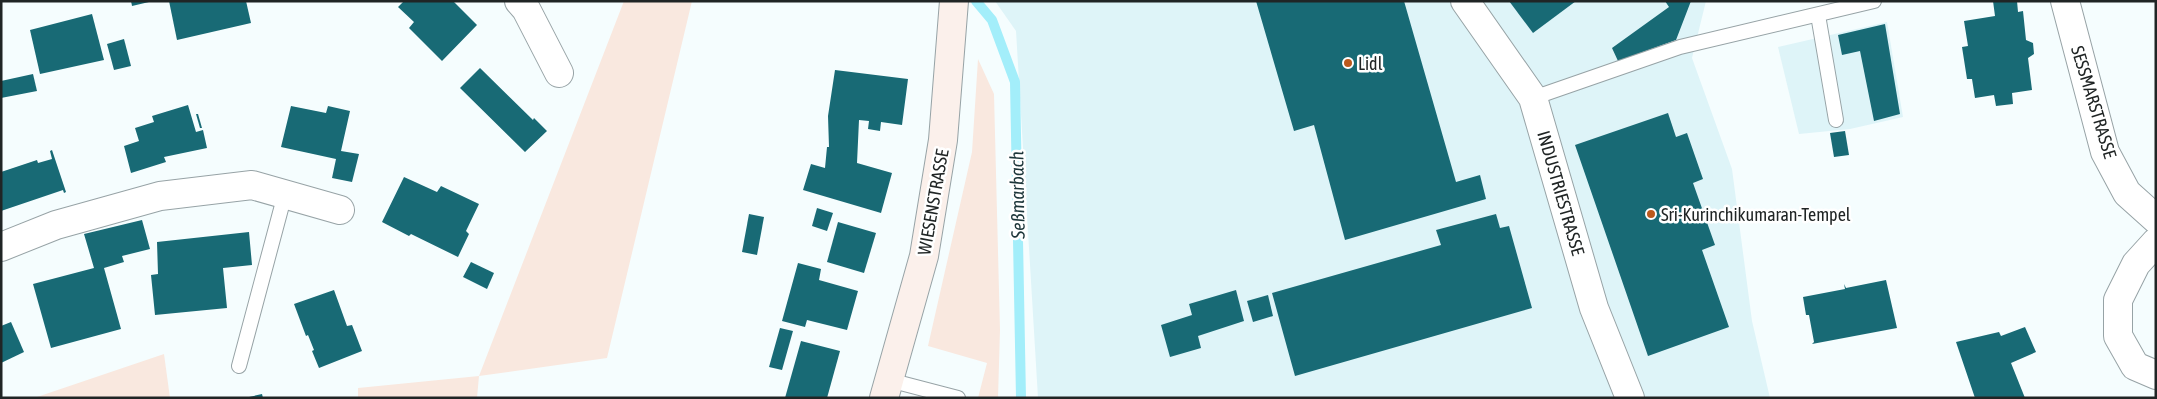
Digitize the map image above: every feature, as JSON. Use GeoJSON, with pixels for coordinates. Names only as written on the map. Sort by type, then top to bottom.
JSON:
{"type":"FeatureCollection","features":[{"type":"Feature","properties":{"kind":"main road","name":"WIESENSTRASSE"},"geometry":{"type":"LineString","coordinates":[[887,389],[924,256],[943,140],[954,1]]}},
{"type":"Feature","properties":{"kind":"street"},"geometry":{"type":"LineString","coordinates":[[519,1],[526,9],[559,73]]}},
{"type":"Feature","properties":{"kind":"street","name":"INDUSTRIESTRASSE"},"geometry":{"type":"LineString","coordinates":[[1465,1],[1533,98],[1594,308],[1630,398]]}},
{"type":"Feature","properties":{"kind":"street","name":"SESSMARSTRASSE"},"geometry":{"type":"LineString","coordinates":[[2065,1],[2105,152],[2127,193],[2156,219]]}},
{"type":"Feature","properties":{"kind":"street"},"geometry":{"type":"LineString","coordinates":[[1,247],[56,225],[160,196],[252,185],[340,210]]}},
{"type":"Feature","properties":{"kind":"street"},"geometry":{"type":"LineString","coordinates":[[2156,242],[2136,264],[2118,300],[2118,336],[2135,366],[2156,375]]}},
{"type":"Feature","properties":{"kind":"lane"},"geometry":{"type":"LineString","coordinates":[[1533,98],[1680,47],[1874,1]]}},
{"type":"Feature","properties":{"kind":"lane"},"geometry":{"type":"LineString","coordinates":[[1818,15],[1836,120]]}},
{"type":"Feature","properties":{"kind":"lane"},"geometry":{"type":"LineString","coordinates":[[239,366],[285,194]]}},
{"type":"Feature","properties":{"kind":"lane"},"geometry":{"type":"LineString","coordinates":[[887,389],[958,398]]}},
{"type":"Feature","properties":{"kind":"shaded area"},"geometry":{"type":"Polygon","coordinates":[[[624,1],[692,1],[607,358],[479,376],[624,1]]]}},
{"type":"Feature","properties":{"kind":"shaded area"},"geometry":{"type":"Polygon","coordinates":[[[995,1],[1706,1],[1692,58],[1732,169],[1752,321],[1770,398],[1038,398],[1016,31],[995,1]]]}},
{"type":"Feature","properties":{"kind":"shaded area"},"geometry":{"type":"Polygon","coordinates":[[[1887,22],[1903,117],[1850,129],[1799,134],[1778,47],[1887,22]]]}},
{"type":"Feature","properties":{"kind":"shaded area"},"geometry":{"type":"Polygon","coordinates":[[[978,59],[994,94],[1000,330],[998,398],[978,398],[987,363],[928,346],[972,152],[978,59]]]}},
{"type":"Feature","properties":{"kind":"shaded area"},"geometry":{"type":"Polygon","coordinates":[[[164,354],[170,398],[34,398],[164,354]]]}},
{"type":"Feature","properties":{"kind":"shaded area"},"geometry":{"type":"Polygon","coordinates":[[[479,376],[477,398],[358,398],[358,388],[479,376]]]}},
{"type":"Feature","properties":{"kind":"building"},"geometry":{"type":"Polygon","coordinates":[[[131,1],[149,1],[149,2],[132,6],[131,1]]]}},
{"type":"Feature","properties":{"kind":"building"},"geometry":{"type":"Polygon","coordinates":[[[169,1],[246,1],[251,23],[177,40],[169,1]]]}},
{"type":"Feature","properties":{"kind":"building"},"geometry":{"type":"Polygon","coordinates":[[[404,1],[453,1],[477,25],[442,61],[409,28],[414,22],[398,7],[404,1]]]}},
{"type":"Feature","properties":{"kind":"building","name":"Lidl"},"geometry":{"type":"Polygon","coordinates":[[[1256,1],[1404,1],[1456,182],[1480,175],[1486,199],[1345,240],[1314,125],[1294,131],[1256,1]]]}},
{"type":"Feature","properties":{"kind":"building"},"geometry":{"type":"Polygon","coordinates":[[[1509,1],[1576,1],[1533,33],[1509,1]]]}},
{"type":"Feature","properties":{"kind":"building"},"geometry":{"type":"Polygon","coordinates":[[[1665,1],[1691,1],[1676,40],[1618,61],[1612,48],[1669,7],[1665,1]]]}},
{"type":"Feature","properties":{"kind":"building"},"geometry":{"type":"Polygon","coordinates":[[[1993,1],[2017,1],[2018,12],[2023,11],[2026,40],[2033,43],[2034,54],[2028,58],[2032,90],[2012,93],[2013,104],[1996,106],[1994,95],[1975,98],[1972,79],[1967,79],[1962,47],[1968,46],[1964,21],[1995,16],[1993,1]]]}},
{"type":"Feature","properties":{"kind":"building"},"geometry":{"type":"Polygon","coordinates":[[[92,14],[104,60],[40,74],[30,30],[92,14]]]}},
{"type":"Feature","properties":{"kind":"building"},"geometry":{"type":"Polygon","coordinates":[[[1885,24],[1900,114],[1874,121],[1860,51],[1842,55],[1838,35],[1885,24]]]}},
{"type":"Feature","properties":{"kind":"building"},"geometry":{"type":"Polygon","coordinates":[[[124,39],[131,66],[114,70],[107,44],[124,39]]]}},
{"type":"Feature","properties":{"kind":"building"},"geometry":{"type":"Polygon","coordinates":[[[480,68],[533,120],[534,118],[547,131],[525,152],[460,88],[480,68]]]}},
{"type":"Feature","properties":{"kind":"building"},"geometry":{"type":"Polygon","coordinates":[[[835,70],[908,79],[902,125],[881,122],[880,131],[868,129],[869,121],[859,120],[857,163],[892,173],[881,213],[803,190],[811,164],[825,168],[827,147],[829,147],[828,116],[835,70]]]}},
{"type":"Feature","properties":{"kind":"building"},"geometry":{"type":"Polygon","coordinates":[[[33,74],[37,91],[1,98],[1,81],[33,74]]]}},
{"type":"Feature","properties":{"kind":"building"},"geometry":{"type":"Polygon","coordinates":[[[188,105],[196,132],[203,130],[207,148],[164,157],[166,162],[131,173],[124,146],[139,141],[135,128],[154,122],[152,116],[188,105]]]}},
{"type":"Feature","properties":{"kind":"building"},"geometry":{"type":"Polygon","coordinates":[[[291,106],[326,113],[328,106],[350,111],[341,151],[359,154],[352,182],[332,178],[336,159],[281,147],[291,106]]]}},
{"type":"Feature","properties":{"kind":"building","name":"Sri-Kurinchikumaran-Tempel"},"geometry":{"type":"Polygon","coordinates":[[[1668,113],[1676,137],[1687,133],[1703,179],[1693,183],[1715,245],[1702,250],[1729,327],[1648,356],[1575,145],[1668,113]]]}},
{"type":"Feature","properties":{"kind":"building"},"geometry":{"type":"Polygon","coordinates":[[[196,114],[198,114],[202,128],[200,128],[196,114]]]}},
{"type":"Feature","properties":{"kind":"building"},"geometry":{"type":"Polygon","coordinates":[[[1845,131],[1849,155],[1834,157],[1830,133],[1845,131]]]}},
{"type":"Feature","properties":{"kind":"building"},"geometry":{"type":"Polygon","coordinates":[[[52,150],[66,192],[64,193],[63,190],[1,211],[1,172],[37,160],[38,163],[52,159],[50,151],[52,150]]]}},
{"type":"Feature","properties":{"kind":"building"},"geometry":{"type":"Polygon","coordinates":[[[404,177],[437,192],[441,186],[479,204],[466,231],[469,234],[458,257],[382,222],[404,177]]]}},
{"type":"Feature","properties":{"kind":"building"},"geometry":{"type":"Polygon","coordinates":[[[817,208],[833,213],[827,231],[812,226],[817,208]]]}},
{"type":"Feature","properties":{"kind":"building"},"geometry":{"type":"Polygon","coordinates":[[[749,214],[764,217],[757,255],[742,252],[749,214]]]}},
{"type":"Feature","properties":{"kind":"building"},"geometry":{"type":"Polygon","coordinates":[[[1496,214],[1500,228],[1509,226],[1532,308],[1295,376],[1272,293],[1441,245],[1436,230],[1496,214]]]}},
{"type":"Feature","properties":{"kind":"building"},"geometry":{"type":"Polygon","coordinates":[[[142,220],[150,249],[122,256],[124,262],[104,268],[121,329],[51,348],[33,284],[94,268],[84,234],[142,220]]]}},
{"type":"Feature","properties":{"kind":"building"},"geometry":{"type":"Polygon","coordinates":[[[838,222],[876,233],[864,273],[827,262],[838,222]]]}},
{"type":"Feature","properties":{"kind":"building"},"geometry":{"type":"Polygon","coordinates":[[[249,232],[252,265],[223,268],[227,308],[155,315],[151,275],[158,274],[157,242],[249,232]]]}},
{"type":"Feature","properties":{"kind":"building"},"geometry":{"type":"Polygon","coordinates":[[[471,262],[494,273],[487,289],[463,277],[471,262]]]}},
{"type":"Feature","properties":{"kind":"building"},"geometry":{"type":"Polygon","coordinates":[[[798,263],[821,269],[819,280],[858,291],[847,330],[807,320],[805,327],[782,321],[798,263]]]}},
{"type":"Feature","properties":{"kind":"building"},"geometry":{"type":"Polygon","coordinates":[[[1886,280],[1897,328],[1812,344],[1814,342],[1809,315],[1806,315],[1803,297],[1845,289],[1844,284],[1846,288],[1886,280]]]}},
{"type":"Feature","properties":{"kind":"building"},"geometry":{"type":"Polygon","coordinates":[[[334,290],[347,326],[352,325],[362,351],[319,368],[312,351],[314,350],[308,335],[306,336],[294,304],[334,290]]]}},
{"type":"Feature","properties":{"kind":"building"},"geometry":{"type":"Polygon","coordinates":[[[1236,290],[1244,321],[1198,336],[1201,348],[1170,357],[1161,325],[1192,315],[1189,304],[1236,290]]]}},
{"type":"Feature","properties":{"kind":"building"},"geometry":{"type":"Polygon","coordinates":[[[1268,295],[1273,316],[1253,322],[1247,301],[1268,295]]]}},
{"type":"Feature","properties":{"kind":"building"},"geometry":{"type":"Polygon","coordinates":[[[11,322],[24,352],[1,363],[1,326],[11,322]]]}},
{"type":"Feature","properties":{"kind":"building"},"geometry":{"type":"Polygon","coordinates":[[[2025,327],[2036,352],[2011,363],[2025,398],[1975,398],[1956,342],[1999,332],[2001,336],[2025,327]]]}},
{"type":"Feature","properties":{"kind":"building"},"geometry":{"type":"Polygon","coordinates":[[[780,328],[793,331],[782,370],[769,367],[780,328]]]}},
{"type":"Feature","properties":{"kind":"building"},"geometry":{"type":"Polygon","coordinates":[[[801,341],[840,351],[827,398],[785,398],[801,341]]]}},
{"type":"Feature","properties":{"kind":"building"},"geometry":{"type":"Polygon","coordinates":[[[262,394],[263,398],[249,398],[249,397],[262,394]]]}},
{"type":"Feature","properties":{"kind":"waterway","name":"Seßmarbach"},"geometry":{"type":"LineString","coordinates":[[976,1],[992,20],[1015,82],[1021,398]]}},
{"type":"Feature","properties":{"kind":"place","name":"Lidl"},"geometry":{"type":"Point","coordinates":[1348,63]}},
{"type":"Feature","properties":{"kind":"place","name":"Sri-Kurinchikumaran-Tempel"},"geometry":{"type":"Point","coordinates":[1651,214]}}]}
